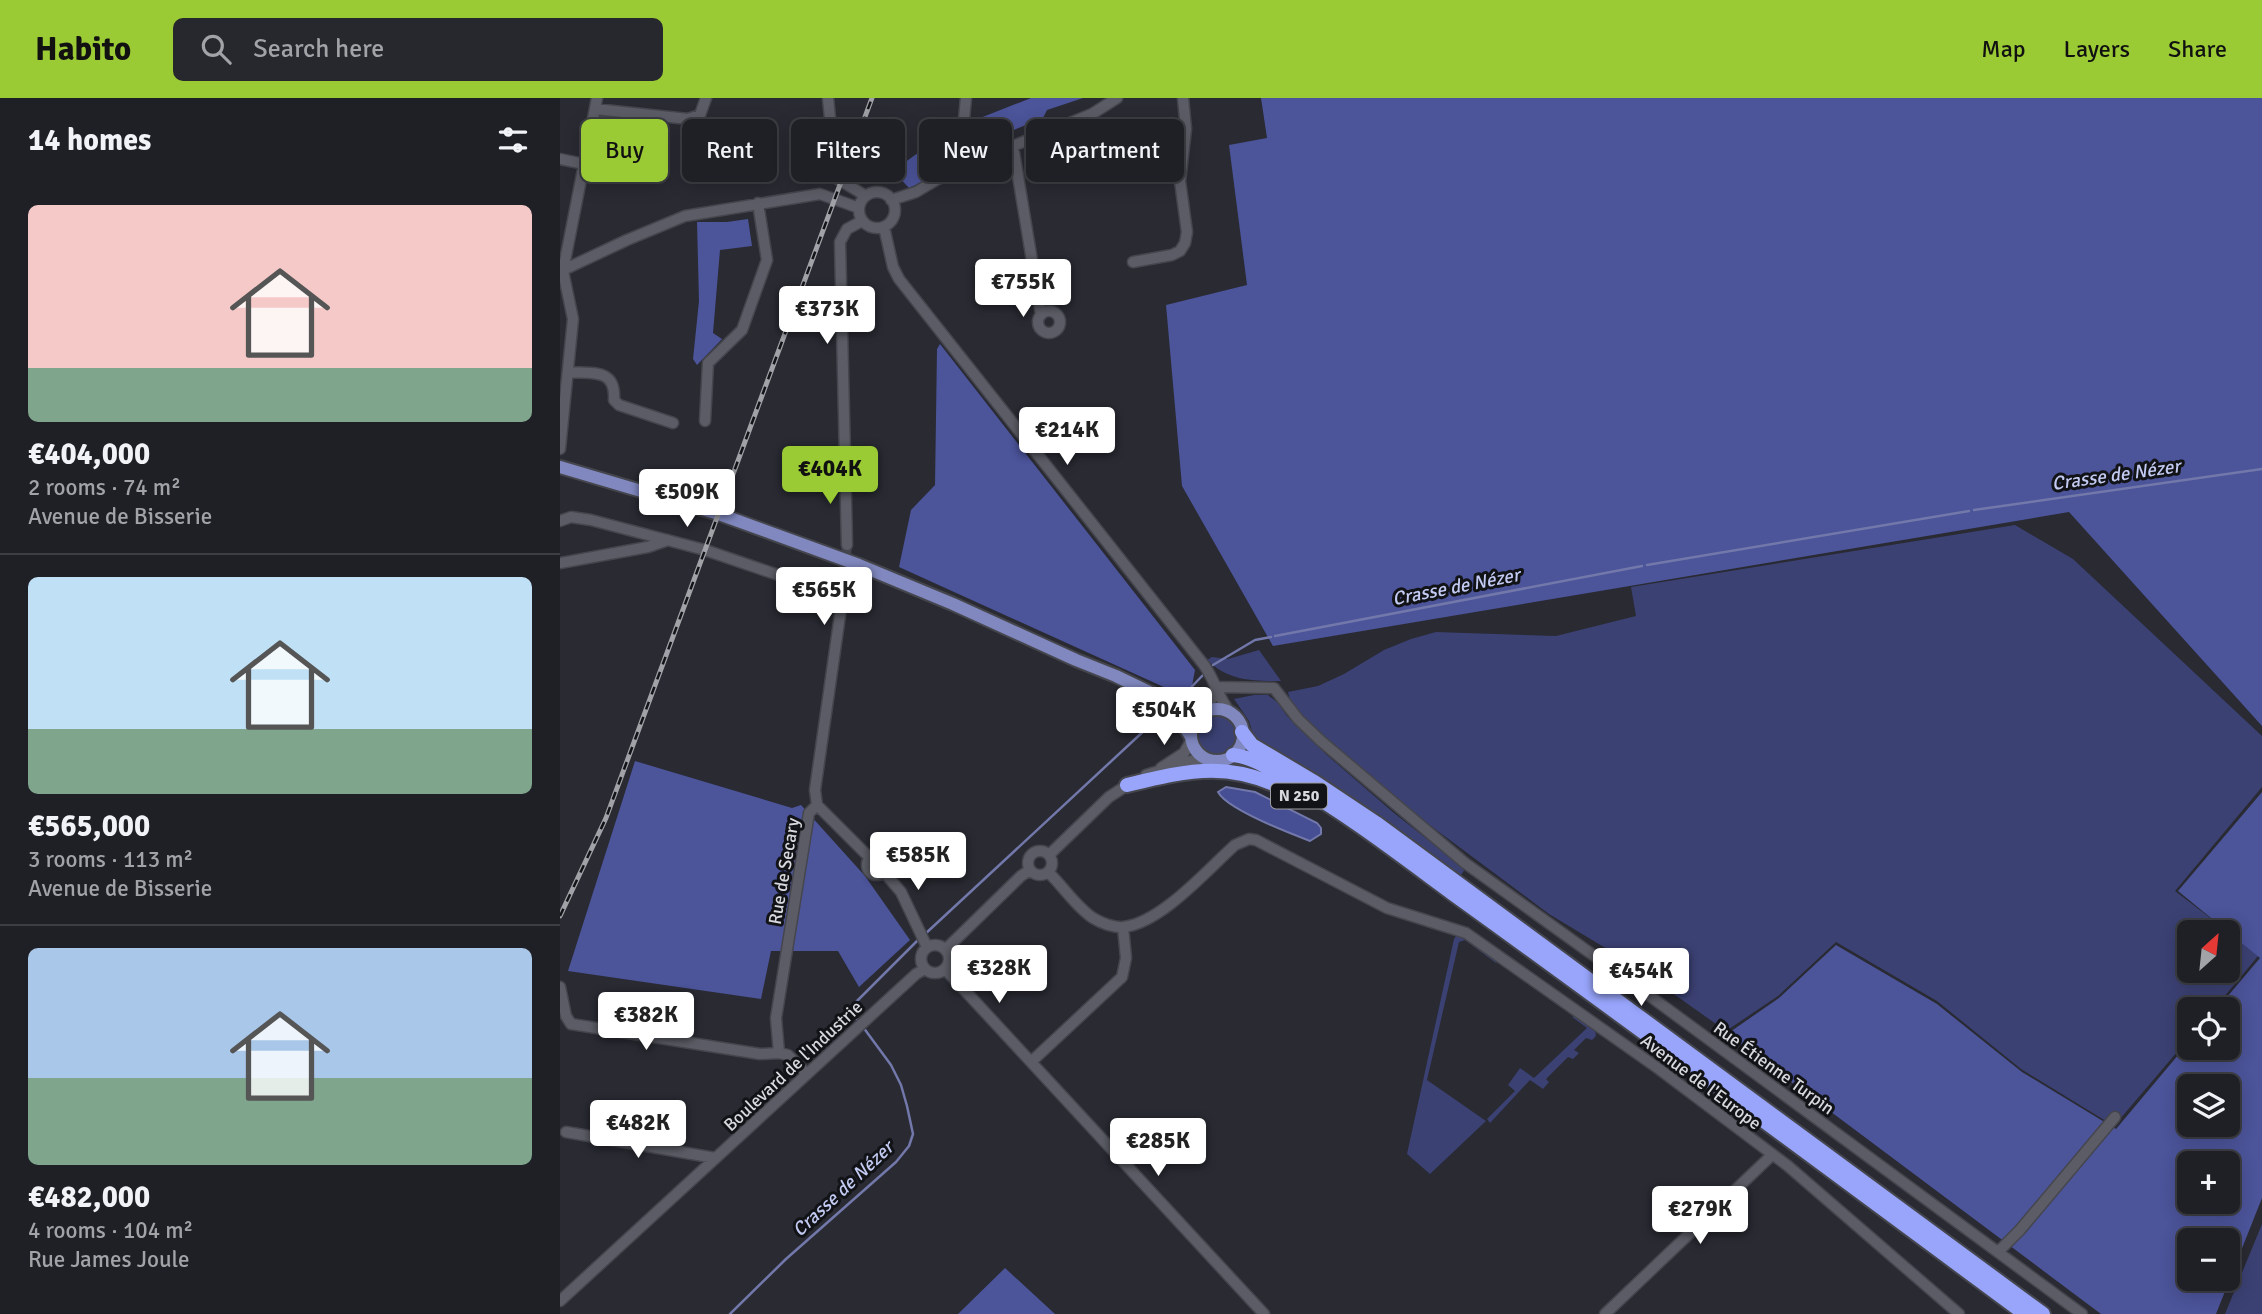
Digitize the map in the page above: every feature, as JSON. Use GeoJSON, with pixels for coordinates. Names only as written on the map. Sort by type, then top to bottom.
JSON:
{"type":"FeatureCollection","features":[{"type":"Feature","properties":{"kind":"highway","name":"N 250"},"geometry":{"type":"LineString","coordinates":[[1242,732],[1252,745],[1376,823],[2043,1314]]}},
{"type":"Feature","properties":{"kind":"highway","name":"N 250"},"geometry":{"type":"LineString","coordinates":[[1233,755],[1260,764],[1369,832],[2024,1313]]}},
{"type":"Feature","properties":{"kind":"highway","name":"N 250"},"geometry":{"type":"LineString","coordinates":[[1127,785],[1180,772],[1201,770],[1235,772],[1258,778],[1283,787],[1335,817],[1450,891]]}},
{"type":"Feature","properties":{"kind":"main road"},"geometry":{"type":"LineString","coordinates":[[560,467],[719,514],[859,565],[1116,676],[1188,711],[1219,709],[1230,712]]}},
{"type":"Feature","properties":{"kind":"main road"},"geometry":{"type":"LineString","coordinates":[[1076,660],[1172,716],[1187,730],[1197,751],[1209,759],[1217,760],[1233,755],[1238,749],[1242,732]]}},
{"type":"Feature","properties":{"kind":"main road"},"geometry":{"type":"LineString","coordinates":[[1191,739],[1194,723],[1205,712]]}},
{"type":"Feature","properties":{"kind":"main road","name":"N 250"},"geometry":{"type":"LineString","coordinates":[[1230,712],[1237,719],[1242,732]]}},
{"type":"Feature","properties":{"kind":"street"},"geometry":{"type":"LineString","coordinates":[[593,119],[597,98]]}},
{"type":"Feature","properties":{"kind":"street"},"geometry":{"type":"LineString","coordinates":[[595,109],[688,120],[700,115],[706,98]]}},
{"type":"Feature","properties":{"kind":"street"},"geometry":{"type":"LineString","coordinates":[[828,98],[836,178],[866,196]]}},
{"type":"Feature","properties":{"kind":"street"},"geometry":{"type":"LineString","coordinates":[[964,119],[966,98]]}},
{"type":"Feature","properties":{"kind":"street"},"geometry":{"type":"LineString","coordinates":[[891,200],[916,192],[938,178],[1092,114],[1117,98]]}},
{"type":"Feature","properties":{"kind":"street"},"geometry":{"type":"LineString","coordinates":[[1133,262],[1172,256],[1185,243],[1187,232],[1180,181],[1186,129],[1183,98]]}},
{"type":"Feature","properties":{"kind":"street"},"geometry":{"type":"LineString","coordinates":[[1013,146],[1041,315]]}},
{"type":"Feature","properties":{"kind":"street"},"geometry":{"type":"LineString","coordinates":[[560,159],[581,163]]}},
{"type":"Feature","properties":{"kind":"street"},"geometry":{"type":"LineString","coordinates":[[560,449],[573,318],[562,271],[581,179]]}},
{"type":"Feature","properties":{"kind":"street"},"geometry":{"type":"LineString","coordinates":[[881,193],[891,200],[894,215],[884,227],[870,227],[862,221],[859,208],[866,196],[881,193]]}},
{"type":"Feature","properties":{"kind":"street"},"geometry":{"type":"LineString","coordinates":[[562,271],[626,240],[685,216],[820,194],[859,208]]}},
{"type":"Feature","properties":{"kind":"street"},"geometry":{"type":"LineString","coordinates":[[705,421],[708,363],[742,330],[767,260],[758,203]]}},
{"type":"Feature","properties":{"kind":"street"},"geometry":{"type":"LineString","coordinates":[[847,545],[839,242],[847,229],[862,221]]}},
{"type":"Feature","properties":{"kind":"street"},"geometry":{"type":"LineString","coordinates":[[884,227],[893,267],[899,279],[1193,650],[1213,677],[1230,712]]}},
{"type":"Feature","properties":{"kind":"street"},"geometry":{"type":"LineString","coordinates":[[568,372],[601,374],[615,386],[614,400],[619,405],[673,423]]}},
{"type":"Feature","properties":{"kind":"street"},"geometry":{"type":"LineString","coordinates":[[560,520],[571,517],[591,520],[669,539],[781,576],[794,589],[813,596]]}},
{"type":"Feature","properties":{"kind":"street"},"geometry":{"type":"LineString","coordinates":[[560,563],[648,547],[669,539]]}},
{"type":"Feature","properties":{"kind":"street","name":"Rue de Secary"},"geometry":{"type":"LineString","coordinates":[[779,1053],[776,1018],[809,813],[817,805],[815,790],[842,601]]}},
{"type":"Feature","properties":{"kind":"street"},"geometry":{"type":"LineString","coordinates":[[1205,712],[1216,687]]}},
{"type":"Feature","properties":{"kind":"street","name":"Rue Étienne Turpin"},"geometry":{"type":"LineString","coordinates":[[1216,687],[1273,688],[1298,719],[1321,741],[1465,863],[2082,1314]]}},
{"type":"Feature","properties":{"kind":"street"},"geometry":{"type":"LineString","coordinates":[[1158,771],[1184,753],[1191,739]]}},
{"type":"Feature","properties":{"kind":"street"},"geometry":{"type":"LineString","coordinates":[[1049,855],[1089,814],[1127,785],[1158,771],[1194,760],[1209,759]]}},
{"type":"Feature","properties":{"kind":"street"},"geometry":{"type":"LineString","coordinates":[[817,805],[870,858],[867,864],[869,871],[878,875],[884,872],[901,892],[924,939],[946,949]]}},
{"type":"Feature","properties":{"kind":"street","name":"Avenue de l'Europe"},"geometry":{"type":"LineString","coordinates":[[1123,927],[1152,916],[1168,906],[1235,845],[1249,839],[1256,840],[1387,908],[1466,933],[1659,1069],[1798,1174],[1959,1314]]}},
{"type":"Feature","properties":{"kind":"street"},"geometry":{"type":"LineString","coordinates":[[1042,851],[1049,855],[1052,862],[1048,872],[1037,875],[1030,870],[1028,858],[1034,852],[1042,851]]}},
{"type":"Feature","properties":{"kind":"street"},"geometry":{"type":"LineString","coordinates":[[946,949],[1030,870]]}},
{"type":"Feature","properties":{"kind":"street"},"geometry":{"type":"LineString","coordinates":[[1031,1062],[1122,977],[1126,958],[1123,927],[1090,916],[1048,872]]}},
{"type":"Feature","properties":{"kind":"street"},"geometry":{"type":"LineString","coordinates":[[924,939],[922,965],[932,973],[945,970]]}},
{"type":"Feature","properties":{"kind":"street"},"geometry":{"type":"LineString","coordinates":[[945,970],[949,962],[946,949]]}},
{"type":"Feature","properties":{"kind":"street","name":"Boulevard de l'Industrie"},"geometry":{"type":"LineString","coordinates":[[560,1301],[916,974],[925,969]]}},
{"type":"Feature","properties":{"kind":"street"},"geometry":{"type":"LineString","coordinates":[[945,970],[1264,1314]]}},
{"type":"Feature","properties":{"kind":"street"},"geometry":{"type":"LineString","coordinates":[[560,987],[566,1016],[571,1024],[760,1054],[779,1053],[788,1055],[807,1074]]}},
{"type":"Feature","properties":{"kind":"street"},"geometry":{"type":"LineString","coordinates":[[1998,1252],[2020,1230],[2115,1117]]}},
{"type":"Feature","properties":{"kind":"street"},"geometry":{"type":"LineString","coordinates":[[566,1132],[715,1158]]}},
{"type":"Feature","properties":{"kind":"street"},"geometry":{"type":"LineString","coordinates":[[1605,1314],[1772,1156]]}},
{"type":"Feature","properties":{"kind":"shaded area"},"geometry":{"type":"Polygon","coordinates":[[[1031,98],[1083,98],[1047,110],[1041,119],[1026,119],[1026,125],[1012,131],[1012,119],[978,119],[1031,98]]]}},
{"type":"Feature","properties":{"kind":"shaded area"},"geometry":{"type":"Polygon","coordinates":[[[1261,98],[2262,98],[2262,726],[2069,512],[1273,646],[1182,486],[1166,305],[1247,285],[1229,145],[1267,138],[1261,98]]]}},
{"type":"Feature","properties":{"kind":"shaded area"},"geometry":{"type":"Polygon","coordinates":[[[919,152],[919,182],[922,182],[909,188],[903,182],[905,162],[919,152]]]}},
{"type":"Feature","properties":{"kind":"shaded area"},"geometry":{"type":"Polygon","coordinates":[[[748,219],[752,246],[720,250],[713,333],[722,339],[697,365],[693,359],[699,301],[697,222],[748,219]]]}},
{"type":"Feature","properties":{"kind":"shaded area"},"geometry":{"type":"Polygon","coordinates":[[[940,344],[1195,670],[1192,686],[1177,693],[899,567],[911,510],[935,485],[937,349],[940,344]]]}},
{"type":"Feature","properties":{"kind":"shaded area"},"geometry":{"type":"Polygon","coordinates":[[[2015,525],[2073,559],[2262,736],[2262,787],[2175,891],[2213,920],[2177,920],[2177,984],[2235,984],[2224,997],[2177,997],[2177,1052],[2114,1126],[2021,1069],[1937,1001],[1836,942],[1778,996],[1726,1031],[1627,961],[1549,914],[1431,826],[1348,760],[1292,708],[1288,692],[1318,686],[1384,650],[1436,632],[1556,636],[1636,616],[1631,587],[2015,525]]]}},
{"type":"Feature","properties":{"kind":"shaded area"},"geometry":{"type":"Polygon","coordinates":[[[1259,650],[1281,681],[1232,676],[1207,660],[1212,657],[1228,659],[1259,650]]]}},
{"type":"Feature","properties":{"kind":"shaded area"},"geometry":{"type":"Polygon","coordinates":[[[1268,695],[1278,703],[1287,716],[1328,756],[1465,869],[1459,878],[1267,749],[1253,734],[1249,721],[1234,699],[1268,695]]]}},
{"type":"Feature","properties":{"kind":"shaded area"},"geometry":{"type":"Polygon","coordinates":[[[1216,714],[1224,715],[1230,720],[1235,726],[1235,742],[1230,748],[1224,753],[1216,754],[1208,753],[1202,748],[1197,742],[1196,734],[1197,726],[1202,720],[1208,715],[1216,714]]]}},
{"type":"Feature","properties":{"kind":"shaded area"},"geometry":{"type":"Polygon","coordinates":[[[635,761],[792,808],[801,805],[865,876],[910,940],[859,987],[838,951],[771,951],[761,999],[568,971],[635,761]]]}},
{"type":"Feature","properties":{"kind":"shaded area"},"geometry":{"type":"Polygon","coordinates":[[[1226,787],[1255,792],[1317,823],[1321,834],[1310,841],[1260,820],[1224,799],[1218,792],[1226,787]]]}},
{"type":"Feature","properties":{"kind":"shaded area"},"geometry":{"type":"Polygon","coordinates":[[[2262,792],[2262,1198],[2240,1253],[2240,1228],[2177,1228],[2177,1291],[2225,1291],[2216,1314],[2101,1314],[1727,1034],[1779,998],[1836,945],[1937,1004],[2022,1072],[2116,1129],[2177,1056],[2177,1060],[2240,1060],[2240,997],[2227,997],[2260,958],[2240,942],[2240,920],[2213,920],[2178,891],[2262,792]]]}},
{"type":"Feature","properties":{"kind":"shaded area"},"geometry":{"type":"Polygon","coordinates":[[[1457,935],[1461,935],[1498,961],[1496,963],[1465,940],[1459,942],[1427,1080],[1486,1121],[1430,1174],[1407,1154],[1457,935]]]}},
{"type":"Feature","properties":{"kind":"shaded area"},"geometry":{"type":"Polygon","coordinates":[[[2240,941],[2259,955],[2240,978],[2240,941]]]}},
{"type":"Feature","properties":{"kind":"shaded area"},"geometry":{"type":"Polygon","coordinates":[[[1575,1016],[1595,1030],[1596,1036],[1592,1040],[1586,1038],[1574,1050],[1579,1053],[1573,1059],[1568,1057],[1546,1079],[1549,1082],[1543,1089],[1530,1080],[1490,1123],[1487,1119],[1515,1091],[1508,1085],[1520,1068],[1534,1078],[1587,1028],[1572,1017],[1575,1016]]]}},
{"type":"Feature","properties":{"kind":"shaded area"},"geometry":{"type":"Polygon","coordinates":[[[2262,1224],[2262,1314],[2225,1314],[2234,1291],[2240,1291],[2240,1278],[2262,1224]]]}},
{"type":"Feature","properties":{"kind":"shaded area"},"geometry":{"type":"Polygon","coordinates":[[[1005,1268],[1055,1314],[958,1314],[1005,1268]]]}},
{"type":"Feature","properties":{"kind":"waterway","name":"Crasse de Nézer"},"geometry":{"type":"LineString","coordinates":[[1974,510],[2262,469]]}},
{"type":"Feature","properties":{"kind":"waterway","name":"Crasse de Nézer"},"geometry":{"type":"LineString","coordinates":[[1647,565],[1969,511]]}},
{"type":"Feature","properties":{"kind":"waterway","name":"Crasse de Nézer"},"geometry":{"type":"LineString","coordinates":[[1275,636],[1642,566]]}},
{"type":"Feature","properties":{"kind":"waterway","name":"Crasse de Nézer"},"geometry":{"type":"LineString","coordinates":[[1213,665],[1255,640],[1271,637]]}},
{"type":"Feature","properties":{"kind":"waterway","name":"Crasse de Nézer"},"geometry":{"type":"LineString","coordinates":[[1179,700],[1203,675]]}},
{"type":"Feature","properties":{"kind":"waterway","name":"Crasse de Nézer"},"geometry":{"type":"LineString","coordinates":[[924,935],[1161,715]]}},
{"type":"Feature","properties":{"kind":"waterway","name":"Crasse de Nézer"},"geometry":{"type":"LineString","coordinates":[[859,1022],[854,1016],[852,1006],[919,939]]}},
{"type":"Feature","properties":{"kind":"waterway","name":"Crasse de Nézer"},"geometry":{"type":"LineString","coordinates":[[730,1314],[786,1259],[896,1162],[909,1146],[913,1134],[901,1085],[891,1065],[863,1027]]}},
{"type":"Feature","properties":{"kind":"tunnel"},"geometry":{"type":"LineString","coordinates":[[842,601],[847,545]]}},
{"type":"Feature","properties":{"kind":"railway"},"geometry":{"type":"LineString","coordinates":[[560,916],[606,818],[872,98]]}}]}
